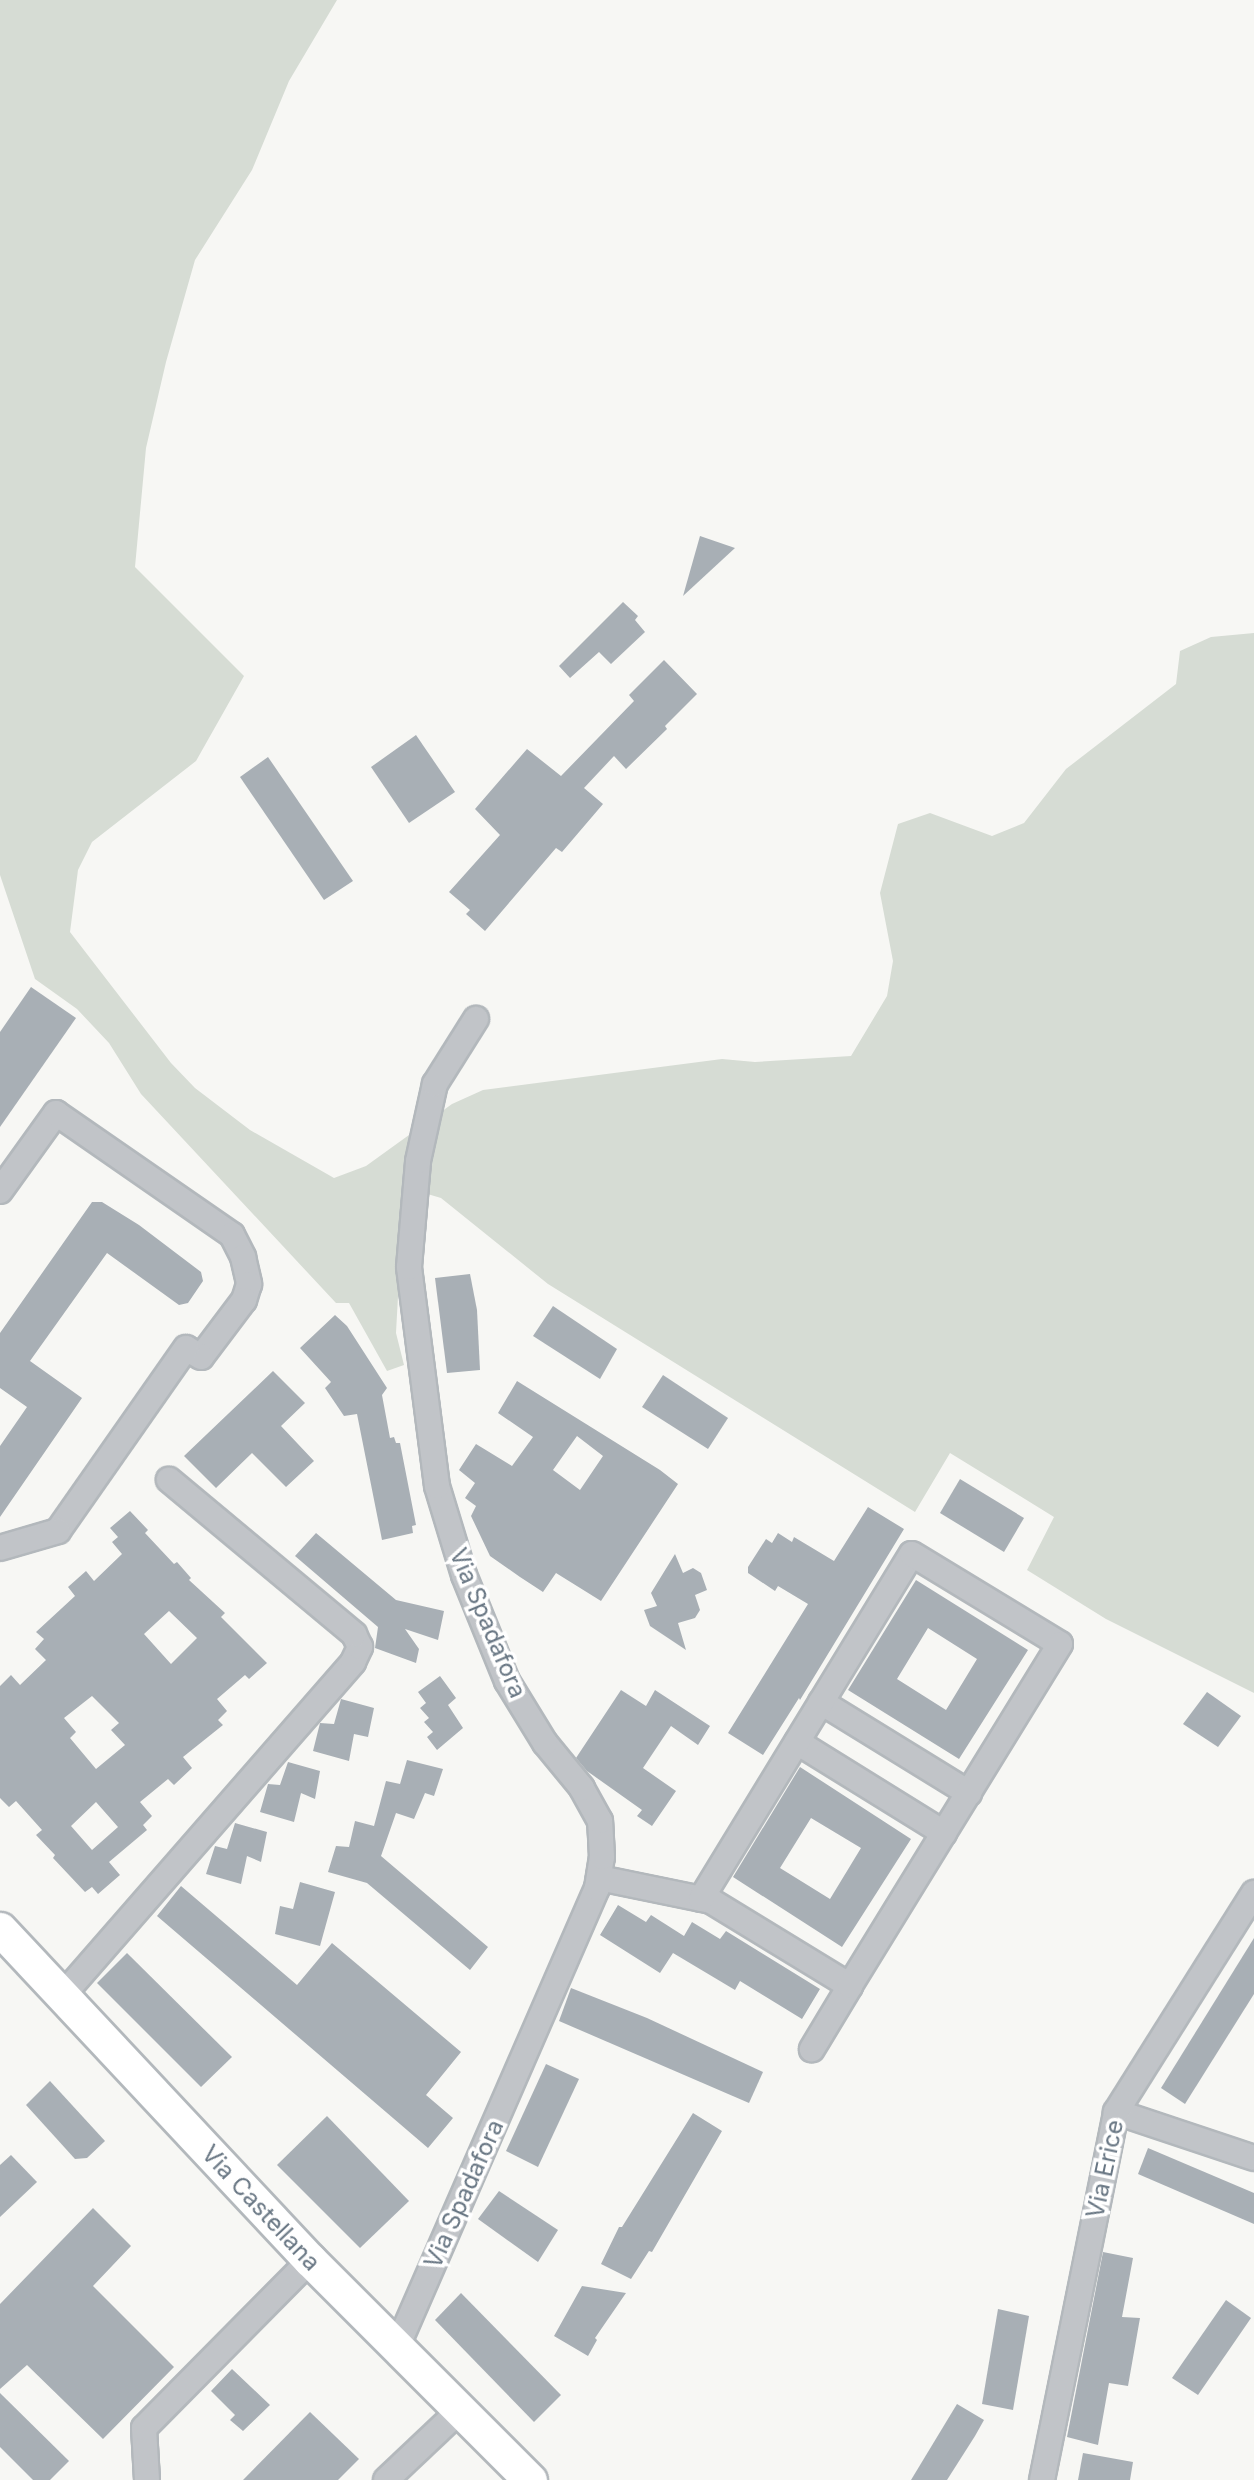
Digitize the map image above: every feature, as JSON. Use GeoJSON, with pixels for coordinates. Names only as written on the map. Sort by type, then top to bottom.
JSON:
{"type":"FeatureCollection","features":[{"type":"Feature","properties":{"kind":"main road","name":"Via Castellana"},"geometry":{"type":"LineString","coordinates":[[0,1929],[310,2260],[530,2480]]}},
{"type":"Feature","properties":{"kind":"street","name":"Via Spadafora"},"geometry":{"type":"LineString","coordinates":[[397,2347],[597,1888],[602,1857],[600,1821],[582,1788],[545,1743],[507,1681],[464,1575],[437,1486],[409,1267],[418,1161],[435,1084],[476,1020]]}},
{"type":"Feature","properties":{"kind":"street"},"geometry":{"type":"LineString","coordinates":[[0,1191],[56,1113],[232,1235],[243,1257],[249,1284],[244,1300],[201,1357],[186,1348],[58,1531],[0,1548]]}},
{"type":"Feature","properties":{"kind":"street"},"geometry":{"type":"LineString","coordinates":[[62,1996],[353,1662],[360,1647],[354,1634],[169,1479]]}},
{"type":"Feature","properties":{"kind":"street"},"geometry":{"type":"LineString","coordinates":[[701,1899],[912,1554],[1060,1644],[812,2049]]}},
{"type":"Feature","properties":{"kind":"street"},"geometry":{"type":"LineString","coordinates":[[821,1702],[969,1793]]}},
{"type":"Feature","properties":{"kind":"street"},"geometry":{"type":"LineString","coordinates":[[797,1741],[944,1833]]}},
{"type":"Feature","properties":{"kind":"street"},"geometry":{"type":"LineString","coordinates":[[599,1878],[711,1901],[850,1986]]}},
{"type":"Feature","properties":{"kind":"street","name":"Via Erice"},"geometry":{"type":"LineString","coordinates":[[1042,2480],[1116,2112],[1254,1893]]}},
{"type":"Feature","properties":{"kind":"street"},"geometry":{"type":"LineString","coordinates":[[1116,2112],[1254,2158]]}},
{"type":"Feature","properties":{"kind":"street"},"geometry":{"type":"LineString","coordinates":[[147,2480],[144,2428],[310,2260]]}},
{"type":"Feature","properties":{"kind":"street"},"geometry":{"type":"LineString","coordinates":[[387,2480],[460,2410]]}},
{"type":"Feature","properties":{"kind":"shaded area"},"geometry":{"type":"Polygon","coordinates":[[[0,0],[337,0],[289,81],[252,170],[195,260],[166,362],[146,448],[135,567],[244,676],[196,761],[92,842],[78,870],[70,932],[171,1063],[195,1088],[250,1130],[334,1178],[366,1166],[452,1104],[483,1090],[722,1059],[755,1062],[851,1056],[887,996],[893,961],[880,893],[898,824],[930,813],[992,836],[1024,823],[1066,769],[1176,684],[1180,651],[1211,637],[1254,633],[1254,1693],[1106,1619],[1027,1570],[1054,1517],[950,1453],[915,1512],[548,1284],[441,1198],[404,1187],[396,1333],[404,1365],[387,1371],[349,1303],[336,1303],[141,1094],[109,1043],[77,1009],[35,979],[0,875],[0,0]]]}},
{"type":"Feature","properties":{"kind":"building"},"geometry":{"type":"Polygon","coordinates":[[[700,536],[735,548],[683,596],[700,536]]]}},
{"type":"Feature","properties":{"kind":"building"},"geometry":{"type":"Polygon","coordinates":[[[623,602],[638,616],[635,620],[645,632],[611,664],[599,652],[570,678],[559,666],[623,602]]]}},
{"type":"Feature","properties":{"kind":"building"},"geometry":{"type":"Polygon","coordinates":[[[664,660],[697,694],[665,726],[667,729],[626,769],[614,756],[584,788],[603,804],[562,852],[556,848],[485,931],[466,914],[470,910],[449,892],[500,835],[475,809],[527,749],[561,776],[634,701],[629,695],[664,660]]]}},
{"type":"Feature","properties":{"kind":"building"},"geometry":{"type":"Polygon","coordinates":[[[416,735],[455,792],[409,823],[371,767],[416,735]]]}},
{"type":"Feature","properties":{"kind":"building"},"geometry":{"type":"Polygon","coordinates":[[[268,757],[353,881],[324,900],[240,777],[268,757]]]}},
{"type":"Feature","properties":{"kind":"building"},"geometry":{"type":"Polygon","coordinates":[[[31,987],[76,1018],[0,1127],[0,1032],[31,987]]]}},
{"type":"Feature","properties":{"kind":"building"},"geometry":{"type":"Polygon","coordinates":[[[92,1202],[102,1202],[139,1225],[201,1272],[203,1281],[188,1303],[179,1305],[107,1253],[30,1361],[82,1398],[0,1517],[0,1446],[27,1407],[0,1388],[0,1333],[92,1202]]]}},
{"type":"Feature","properties":{"kind":"building"},"geometry":{"type":"Polygon","coordinates":[[[470,1274],[477,1310],[480,1370],[447,1373],[435,1278],[470,1274]]]}},
{"type":"Feature","properties":{"kind":"building"},"geometry":{"type":"Polygon","coordinates":[[[553,1306],[617,1349],[600,1379],[533,1336],[553,1306]]]}},
{"type":"Feature","properties":{"kind":"building"},"geometry":{"type":"Polygon","coordinates":[[[335,1315],[347,1326],[387,1388],[382,1395],[390,1438],[394,1437],[396,1443],[400,1443],[416,1525],[412,1526],[413,1533],[382,1540],[357,1414],[344,1416],[325,1388],[331,1382],[300,1348],[335,1315]]]}},
{"type":"Feature","properties":{"kind":"building"},"geometry":{"type":"Polygon","coordinates":[[[273,1371],[305,1403],[281,1426],[314,1461],[286,1487],[252,1453],[216,1488],[184,1456],[273,1371]]]}},
{"type":"Feature","properties":{"kind":"building"},"geometry":{"type":"Polygon","coordinates":[[[663,1375],[728,1418],[708,1449],[642,1407],[663,1375]]]}},
{"type":"Feature","properties":{"kind":"building"},"geometry":{"type":"Polygon","coordinates":[[[517,1381],[678,1484],[601,1601],[556,1573],[543,1592],[490,1556],[471,1516],[476,1506],[465,1498],[475,1483],[459,1470],[476,1444],[512,1466],[533,1437],[498,1413],[517,1381]],[[577,1436],[553,1470],[580,1490],[603,1456],[577,1436]]]}},
{"type":"Feature","properties":{"kind":"building"},"geometry":{"type":"Polygon","coordinates":[[[960,1479],[1024,1518],[1004,1552],[940,1513],[960,1479]]]}},
{"type":"Feature","properties":{"kind":"building"},"geometry":{"type":"Polygon","coordinates":[[[868,1507],[904,1529],[800,1700],[799,1698],[763,1755],[728,1733],[808,1604],[778,1586],[775,1591],[748,1573],[748,1567],[766,1539],[772,1543],[778,1533],[792,1542],[794,1537],[834,1561],[868,1507]]]}},
{"type":"Feature","properties":{"kind":"building"},"geometry":{"type":"Polygon","coordinates":[[[130,1511],[148,1530],[145,1533],[174,1564],[177,1562],[191,1578],[189,1580],[225,1613],[221,1617],[267,1663],[249,1679],[245,1675],[217,1699],[227,1711],[218,1720],[223,1725],[183,1757],[192,1768],[174,1785],[168,1779],[140,1802],[152,1816],[143,1825],[147,1830],[109,1862],[120,1875],[98,1894],[92,1887],[85,1892],[53,1858],[55,1855],[36,1835],[42,1830],[16,1801],[9,1807],[0,1798],[0,1686],[11,1675],[20,1685],[46,1660],[35,1649],[44,1639],[36,1632],[75,1596],[68,1587],[86,1571],[94,1581],[122,1554],[112,1542],[118,1537],[110,1528],[130,1511]],[[169,1611],[144,1634],[171,1664],[197,1638],[169,1611]],[[92,1696],[64,1718],[76,1732],[70,1738],[96,1769],[125,1745],[111,1730],[119,1723],[92,1696]],[[96,1802],[71,1826],[92,1850],[118,1827],[96,1802]]]}},
{"type":"Feature","properties":{"kind":"building"},"geometry":{"type":"Polygon","coordinates":[[[316,1533],[396,1600],[444,1611],[438,1640],[405,1629],[419,1649],[416,1663],[375,1648],[378,1627],[295,1556],[316,1533]]]}},
{"type":"Feature","properties":{"kind":"building"},"geometry":{"type":"Polygon","coordinates":[[[675,1554],[683,1573],[693,1568],[701,1573],[707,1590],[695,1595],[700,1610],[695,1618],[678,1623],[686,1650],[650,1626],[644,1610],[657,1606],[651,1593],[675,1554]]]}},
{"type":"Feature","properties":{"kind":"building"},"geometry":{"type":"Polygon","coordinates":[[[916,1580],[1028,1650],[959,1759],[848,1690],[916,1580]],[[928,1628],[897,1679],[946,1710],[977,1659],[928,1628]]]}},
{"type":"Feature","properties":{"kind":"building"},"geometry":{"type":"Polygon","coordinates":[[[440,1676],[456,1698],[448,1705],[463,1728],[437,1750],[427,1737],[433,1732],[424,1722],[429,1718],[420,1708],[426,1703],[418,1692],[440,1676]]]}},
{"type":"Feature","properties":{"kind":"building"},"geometry":{"type":"Polygon","coordinates":[[[621,1690],[646,1706],[655,1690],[710,1726],[698,1745],[671,1726],[643,1768],[676,1791],[652,1826],[637,1816],[642,1810],[587,1771],[576,1758],[621,1690]]]}},
{"type":"Feature","properties":{"kind":"building"},"geometry":{"type":"Polygon","coordinates":[[[1207,1692],[1241,1716],[1218,1747],[1183,1724],[1207,1692]]]}},
{"type":"Feature","properties":{"kind":"building"},"geometry":{"type":"Polygon","coordinates":[[[341,1699],[374,1708],[368,1737],[354,1734],[349,1761],[313,1751],[320,1723],[334,1724],[341,1699]]]}},
{"type":"Feature","properties":{"kind":"building"},"geometry":{"type":"Polygon","coordinates":[[[407,1760],[443,1769],[434,1796],[425,1793],[414,1819],[396,1813],[381,1856],[488,1947],[470,1970],[367,1883],[328,1872],[336,1846],[349,1847],[355,1821],[374,1826],[386,1781],[400,1784],[407,1760]]]}},
{"type":"Feature","properties":{"kind":"building"},"geometry":{"type":"Polygon","coordinates":[[[288,1762],[320,1771],[315,1799],[301,1793],[294,1822],[260,1812],[268,1784],[280,1785],[288,1762]]]}},
{"type":"Feature","properties":{"kind":"building"},"geometry":{"type":"Polygon","coordinates":[[[800,1767],[911,1839],[842,1947],[733,1877],[800,1767]],[[811,1818],[780,1868],[830,1899],[861,1848],[811,1818]]]}},
{"type":"Feature","properties":{"kind":"building"},"geometry":{"type":"Polygon","coordinates":[[[235,1823],[267,1832],[261,1862],[247,1856],[241,1884],[206,1874],[215,1846],[227,1849],[235,1823]]]}},
{"type":"Feature","properties":{"kind":"building"},"geometry":{"type":"Polygon","coordinates":[[[300,1882],[335,1892],[320,1946],[275,1934],[280,1906],[293,1909],[300,1882]]]}},
{"type":"Feature","properties":{"kind":"building"},"geometry":{"type":"Polygon","coordinates":[[[181,1886],[297,1985],[332,1943],[461,2052],[426,2095],[453,2118],[428,2148],[157,1916],[181,1886]]]}},
{"type":"Feature","properties":{"kind":"building"},"geometry":{"type":"Polygon","coordinates":[[[618,1905],[646,1922],[651,1915],[684,1936],[692,1922],[720,1939],[726,1931],[820,1989],[802,2019],[740,1981],[735,1990],[673,1953],[660,1973],[600,1935],[618,1905]]]}},
{"type":"Feature","properties":{"kind":"building"},"geometry":{"type":"Polygon","coordinates":[[[1254,1938],[1254,1994],[1185,2104],[1161,2088],[1254,1938]]]}},
{"type":"Feature","properties":{"kind":"building"},"geometry":{"type":"Polygon","coordinates":[[[127,1953],[232,2057],[201,2087],[97,1983],[127,1953]]]}},
{"type":"Feature","properties":{"kind":"building"},"geometry":{"type":"Polygon","coordinates":[[[571,1988],[647,2018],[763,2072],[749,2103],[559,2021],[571,1988]]]}},
{"type":"Feature","properties":{"kind":"building"},"geometry":{"type":"Polygon","coordinates":[[[546,2064],[579,2079],[538,2167],[506,2151],[546,2064]]]}},
{"type":"Feature","properties":{"kind":"building"},"geometry":{"type":"Polygon","coordinates":[[[50,2081],[105,2141],[87,2158],[75,2159],[26,2105],[50,2081]]]}},
{"type":"Feature","properties":{"kind":"building"},"geometry":{"type":"Polygon","coordinates":[[[693,2113],[722,2131],[652,2252],[649,2251],[631,2279],[601,2264],[619,2227],[622,2227],[693,2113]]]}},
{"type":"Feature","properties":{"kind":"building"},"geometry":{"type":"Polygon","coordinates":[[[327,2116],[409,2201],[360,2248],[277,2165],[327,2116]]]}},
{"type":"Feature","properties":{"kind":"building"},"geometry":{"type":"Polygon","coordinates":[[[1148,2148],[1254,2193],[1254,2224],[1138,2174],[1148,2148]]]}},
{"type":"Feature","properties":{"kind":"building"},"geometry":{"type":"Polygon","coordinates":[[[11,2155],[37,2182],[0,2217],[0,2165],[11,2155]]]}},
{"type":"Feature","properties":{"kind":"building"},"geometry":{"type":"Polygon","coordinates":[[[499,2191],[558,2230],[538,2262],[478,2219],[499,2191]]]}},
{"type":"Feature","properties":{"kind":"building"},"geometry":{"type":"Polygon","coordinates":[[[93,2208],[131,2246],[93,2286],[174,2367],[103,2439],[27,2365],[0,2389],[0,2304],[93,2208]]]}},
{"type":"Feature","properties":{"kind":"building"},"geometry":{"type":"Polygon","coordinates":[[[1103,2252],[1133,2258],[1122,2317],[1140,2318],[1128,2386],[1109,2383],[1098,2445],[1067,2437],[1103,2252]]]}},
{"type":"Feature","properties":{"kind":"building"},"geometry":{"type":"Polygon","coordinates":[[[582,2286],[626,2293],[595,2338],[597,2340],[588,2356],[554,2336],[582,2286]]]}},
{"type":"Feature","properties":{"kind":"building"},"geometry":{"type":"Polygon","coordinates":[[[461,2293],[561,2395],[534,2422],[435,2320],[461,2293]]]}},
{"type":"Feature","properties":{"kind":"building"},"geometry":{"type":"Polygon","coordinates":[[[1226,2300],[1251,2318],[1198,2395],[1172,2378],[1226,2300]]]}},
{"type":"Feature","properties":{"kind":"building"},"geometry":{"type":"Polygon","coordinates":[[[998,2309],[1029,2316],[1013,2410],[982,2404],[998,2309]]]}},
{"type":"Feature","properties":{"kind":"building"},"geometry":{"type":"Polygon","coordinates":[[[232,2369],[270,2405],[243,2431],[230,2420],[235,2415],[211,2391],[232,2369]]]}},
{"type":"Feature","properties":{"kind":"building"},"geometry":{"type":"Polygon","coordinates":[[[0,2393],[69,2461],[50,2480],[33,2480],[0,2447],[0,2393]]]}},
{"type":"Feature","properties":{"kind":"building"},"geometry":{"type":"Polygon","coordinates":[[[957,2404],[984,2420],[975,2436],[947,2480],[911,2480],[957,2404]]]}},
{"type":"Feature","properties":{"kind":"building"},"geometry":{"type":"Polygon","coordinates":[[[310,2412],[359,2459],[338,2480],[243,2480],[310,2412]]]}},
{"type":"Feature","properties":{"kind":"building"},"geometry":{"type":"Polygon","coordinates":[[[1083,2453],[1133,2462],[1130,2480],[1078,2480],[1083,2453]]]}}]}
